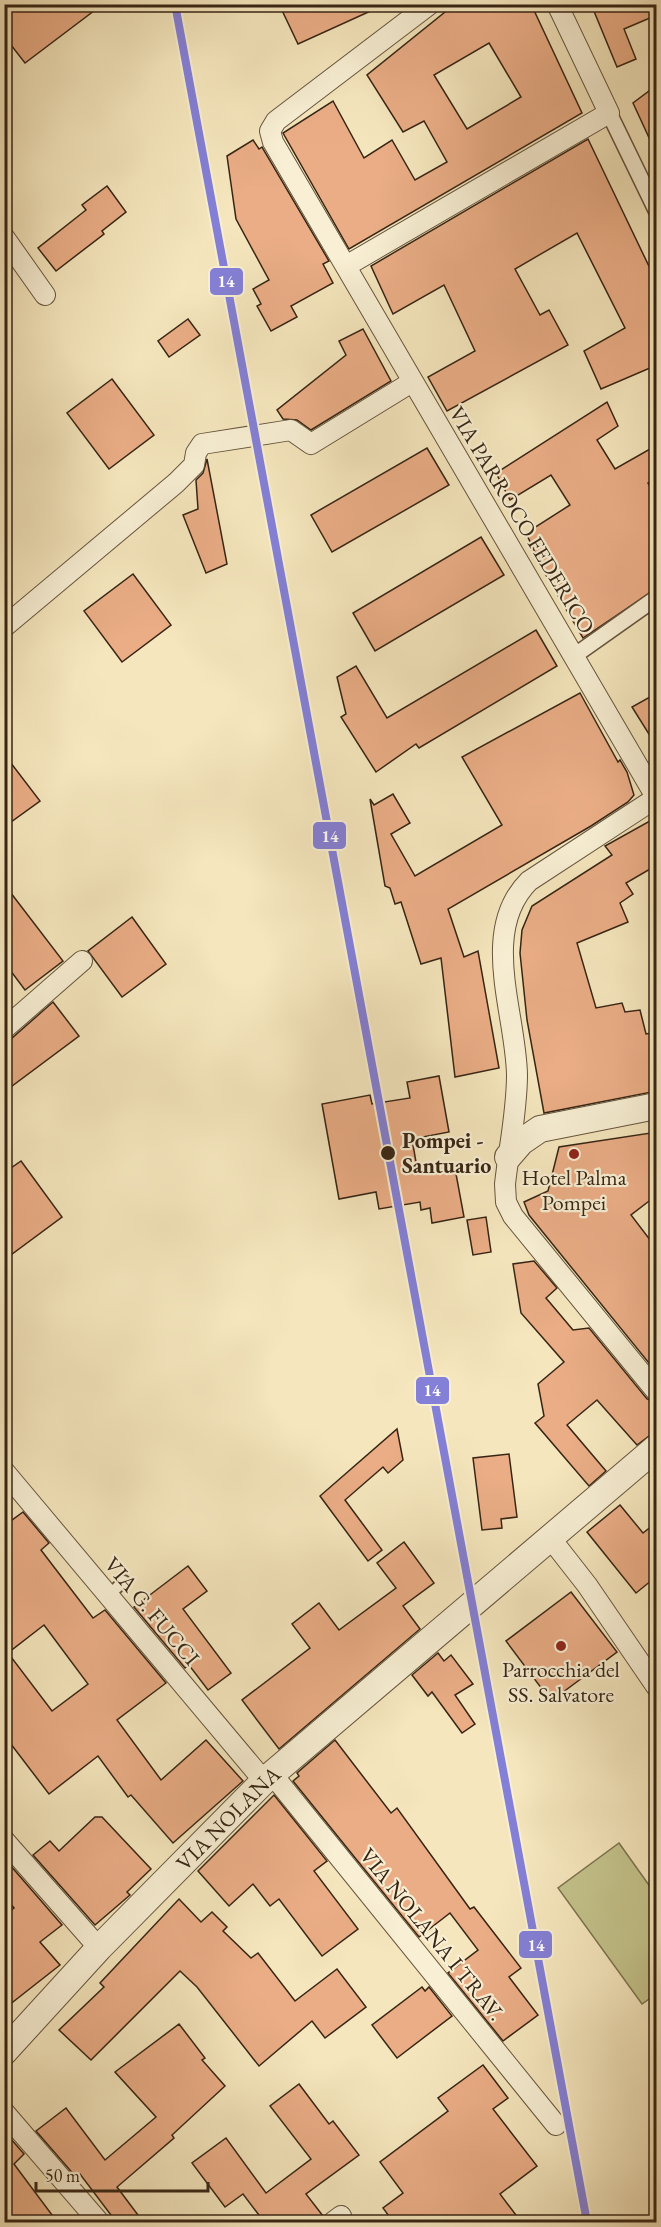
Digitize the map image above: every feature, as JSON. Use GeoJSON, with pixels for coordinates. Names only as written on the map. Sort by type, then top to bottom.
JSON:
{"type":"FeatureCollection","features":[{"type":"Feature","properties":{"kind":"street","name":"VIA PARROCO FEDERICO"},"geometry":{"type":"LineString","coordinates":[[429,4],[276,121],[270,131],[273,142],[657,798]]}},
{"type":"Feature","properties":{"kind":"street"},"geometry":{"type":"LineString","coordinates":[[557,4],[657,210]]}},
{"type":"Feature","properties":{"kind":"street"},"geometry":{"type":"LineString","coordinates":[[346,266],[609,112]]}},
{"type":"Feature","properties":{"kind":"street"},"geometry":{"type":"LineString","coordinates":[[4,237],[45,295]]}},
{"type":"Feature","properties":{"kind":"street"},"geometry":{"type":"LineString","coordinates":[[4,627],[176,483],[194,465],[196,453],[202,444],[291,430],[310,444],[412,382]]}},
{"type":"Feature","properties":{"kind":"street"},"geometry":{"type":"LineString","coordinates":[[574,656],[657,598]]}},
{"type":"Feature","properties":{"kind":"street"},"geometry":{"type":"LineString","coordinates":[[657,798],[545,870],[515,895],[506,918],[503,942],[517,1075],[508,1157],[506,1202],[513,1216],[657,1391]]}},
{"type":"Feature","properties":{"kind":"street"},"geometry":{"type":"LineString","coordinates":[[4,1029],[82,961]]}},
{"type":"Feature","properties":{"kind":"street"},"geometry":{"type":"LineString","coordinates":[[508,1157],[521,1143],[540,1129],[657,1106]]}},
{"type":"Feature","properties":{"kind":"street","name":"VIA NOLANA"},"geometry":{"type":"LineString","coordinates":[[4,2052],[99,1948],[268,1777],[657,1448]]}},
{"type":"Feature","properties":{"kind":"street","name":"VIA G. FUCCI"},"geometry":{"type":"LineString","coordinates":[[4,1471],[108,1596],[268,1777]]}},
{"type":"Feature","properties":{"kind":"street"},"geometry":{"type":"LineString","coordinates":[[551,1539],[657,1686]]}},
{"type":"Feature","properties":{"kind":"street","name":"VIA NOLANA I TRAV."},"geometry":{"type":"LineString","coordinates":[[268,1777],[556,2125]]}},
{"type":"Feature","properties":{"kind":"street"},"geometry":{"type":"LineString","coordinates":[[4,1840],[99,1948]]}},
{"type":"Feature","properties":{"kind":"street"},"geometry":{"type":"LineString","coordinates":[[4,2112],[99,2223]]}},
{"type":"Feature","properties":{"kind":"lane"},"geometry":{"type":"LineString","coordinates":[[108,1596],[124,1581]]}},
{"type":"Feature","properties":{"kind":"shaded area"},"geometry":{"type":"Polygon","coordinates":[[[619,1843],[656,1895],[656,1994],[642,2004],[558,1888],[619,1843]]]}},
{"type":"Feature","properties":{"kind":"building"},"geometry":{"type":"Polygon","coordinates":[[[14,4],[103,4],[25,63],[4,36],[4,11],[14,4]]]}},
{"type":"Feature","properties":{"kind":"building"},"geometry":{"type":"Polygon","coordinates":[[[279,4],[386,4],[298,44],[279,4]]]}},
{"type":"Feature","properties":{"kind":"building"},"geometry":{"type":"Polygon","coordinates":[[[455,4],[531,4],[582,113],[349,249],[283,133],[333,101],[364,158],[392,140],[415,180],[447,162],[424,121],[403,132],[367,75],[455,4]],[[489,43],[434,75],[467,129],[521,97],[489,43]]]}},
{"type":"Feature","properties":{"kind":"building"},"geometry":{"type":"Polygon","coordinates":[[[591,4],[657,4],[657,15],[624,29],[636,59],[617,67],[591,4]]]}},
{"type":"Feature","properties":{"kind":"building"},"geometry":{"type":"Polygon","coordinates":[[[657,85],[657,155],[633,103],[657,85]]]}},
{"type":"Feature","properties":{"kind":"building"},"geometry":{"type":"Polygon","coordinates":[[[588,139],[657,283],[657,365],[601,389],[584,351],[625,328],[577,233],[515,269],[540,315],[549,310],[568,345],[447,411],[428,377],[475,351],[444,285],[393,314],[371,266],[588,139]]]}},
{"type":"Feature","properties":{"kind":"building"},"geometry":{"type":"Polygon","coordinates":[[[253,140],[259,149],[262,147],[329,261],[323,264],[333,283],[291,306],[297,317],[271,331],[257,306],[261,304],[253,289],[269,280],[236,219],[227,156],[253,140]]]}},
{"type":"Feature","properties":{"kind":"building"},"geometry":{"type":"Polygon","coordinates":[[[107,186],[126,212],[102,231],[104,234],[56,271],[38,248],[86,210],[82,205],[107,186]]]}},
{"type":"Feature","properties":{"kind":"building"},"geometry":{"type":"Polygon","coordinates":[[[188,319],[200,335],[169,357],[158,341],[188,319]]]}},
{"type":"Feature","properties":{"kind":"building"},"geometry":{"type":"Polygon","coordinates":[[[363,329],[391,381],[311,430],[297,420],[283,419],[277,410],[346,355],[339,341],[363,329]]]}},
{"type":"Feature","properties":{"kind":"building"},"geometry":{"type":"Polygon","coordinates":[[[112,379],[154,435],[109,469],[67,413],[112,379]]]}},
{"type":"Feature","properties":{"kind":"building"},"geometry":{"type":"Polygon","coordinates":[[[607,402],[618,426],[597,440],[615,469],[657,445],[657,478],[648,483],[657,500],[657,588],[583,638],[544,572],[526,533],[570,505],[551,475],[510,500],[496,473],[607,402]]]}},
{"type":"Feature","properties":{"kind":"building"},"geometry":{"type":"Polygon","coordinates":[[[427,448],[449,485],[332,552],[311,515],[427,448]]]}},
{"type":"Feature","properties":{"kind":"building"},"geometry":{"type":"Polygon","coordinates":[[[207,459],[227,564],[206,573],[183,515],[198,509],[196,480],[203,473],[207,459]]]}},
{"type":"Feature","properties":{"kind":"building"},"geometry":{"type":"Polygon","coordinates":[[[481,537],[504,575],[375,651],[353,613],[481,537]]]}},
{"type":"Feature","properties":{"kind":"building"},"geometry":{"type":"Polygon","coordinates":[[[133,574],[171,625],[122,662],[84,611],[133,574]]]}},
{"type":"Feature","properties":{"kind":"building"},"geometry":{"type":"Polygon","coordinates":[[[536,630],[557,666],[419,748],[416,744],[376,772],[341,717],[346,714],[337,677],[356,666],[387,718],[536,630]]]}},
{"type":"Feature","properties":{"kind":"building"},"geometry":{"type":"Polygon","coordinates":[[[580,693],[618,762],[620,760],[627,772],[634,795],[628,802],[591,826],[448,909],[464,957],[478,951],[499,1068],[455,1077],[441,958],[421,964],[401,902],[395,904],[390,888],[385,886],[370,799],[374,805],[393,794],[410,823],[391,834],[415,876],[502,825],[462,757],[580,693]]]}},
{"type":"Feature","properties":{"kind":"building"},"geometry":{"type":"Polygon","coordinates":[[[657,693],[657,747],[632,707],[657,693]]]}},
{"type":"Feature","properties":{"kind":"building"},"geometry":{"type":"Polygon","coordinates":[[[4,754],[40,801],[4,827],[4,754]]]}},
{"type":"Feature","properties":{"kind":"building"},"geometry":{"type":"Polygon","coordinates":[[[657,817],[657,865],[626,883],[633,894],[620,903],[628,922],[577,943],[596,1008],[622,1003],[625,1012],[640,1010],[646,1034],[657,1032],[657,1091],[544,1113],[527,1020],[520,953],[522,930],[532,906],[612,855],[605,846],[657,817]]]}},
{"type":"Feature","properties":{"kind":"building"},"geometry":{"type":"Polygon","coordinates":[[[4,884],[63,961],[25,990],[4,962],[4,884]]]}},
{"type":"Feature","properties":{"kind":"building"},"geometry":{"type":"Polygon","coordinates":[[[132,917],[166,964],[122,997],[88,951],[132,917]]]}},
{"type":"Feature","properties":{"kind":"building"},"geometry":{"type":"Polygon","coordinates":[[[53,1002],[79,1036],[4,1092],[4,1041],[12,1038],[53,1002]]]}},
{"type":"Feature","properties":{"kind":"building"},"geometry":{"type":"Polygon","coordinates":[[[439,1076],[449,1132],[412,1139],[417,1168],[454,1163],[464,1217],[432,1223],[430,1208],[421,1210],[420,1202],[379,1209],[376,1192],[339,1199],[322,1104],[370,1095],[372,1104],[410,1098],[407,1082],[439,1076]]]}},
{"type":"Feature","properties":{"kind":"building"},"geometry":{"type":"Polygon","coordinates":[[[657,1132],[657,1195],[631,1215],[657,1249],[657,1373],[529,1215],[524,1202],[548,1191],[559,1147],[657,1132]]]}},
{"type":"Feature","properties":{"kind":"building"},"geometry":{"type":"Polygon","coordinates":[[[21,1161],[62,1217],[4,1260],[4,1173],[21,1161]]]}},
{"type":"Feature","properties":{"kind":"building"},"geometry":{"type":"Polygon","coordinates":[[[486,1217],[491,1252],[473,1255],[467,1220],[486,1217]]]}},
{"type":"Feature","properties":{"kind":"building"},"geometry":{"type":"Polygon","coordinates":[[[534,1261],[557,1288],[546,1298],[573,1330],[589,1328],[647,1399],[657,1403],[657,1430],[637,1445],[597,1400],[567,1425],[606,1471],[589,1486],[535,1423],[544,1416],[538,1384],[564,1362],[521,1313],[513,1264],[534,1261]]]}},
{"type":"Feature","properties":{"kind":"building"},"geometry":{"type":"Polygon","coordinates":[[[397,1429],[403,1460],[388,1473],[383,1467],[345,1500],[382,1550],[368,1561],[320,1496],[397,1429]]]}},
{"type":"Feature","properties":{"kind":"building"},"geometry":{"type":"Polygon","coordinates":[[[509,1454],[517,1517],[501,1519],[502,1528],[482,1530],[473,1458],[509,1454]]]}},
{"type":"Feature","properties":{"kind":"building"},"geometry":{"type":"Polygon","coordinates":[[[620,1505],[643,1533],[657,1522],[657,1576],[636,1593],[587,1532],[620,1505]]]}},
{"type":"Feature","properties":{"kind":"building"},"geometry":{"type":"Polygon","coordinates":[[[23,1512],[49,1543],[41,1550],[93,1618],[105,1610],[166,1683],[117,1720],[161,1780],[206,1740],[243,1781],[173,1843],[131,1795],[128,1797],[98,1756],[49,1794],[4,1735],[4,1526],[23,1512]],[[44,1625],[8,1653],[52,1711],[88,1684],[44,1625]]]}},
{"type":"Feature","properties":{"kind":"building"},"geometry":{"type":"Polygon","coordinates":[[[404,1542],[434,1583],[403,1606],[420,1629],[279,1749],[242,1700],[310,1648],[292,1624],[319,1603],[339,1630],[396,1588],[377,1563],[404,1542]]]}},
{"type":"Feature","properties":{"kind":"building"},"geometry":{"type":"Polygon","coordinates":[[[188,1566],[207,1591],[183,1609],[231,1673],[208,1690],[189,1665],[185,1668],[134,1607],[188,1566]]]}},
{"type":"Feature","properties":{"kind":"building","name":"Parrocchia del SS. Salvatore"},"geometry":{"type":"Polygon","coordinates":[[[571,1592],[617,1652],[551,1701],[506,1641],[571,1592]]]}},
{"type":"Feature","properties":{"kind":"building"},"geometry":{"type":"Polygon","coordinates":[[[438,1653],[444,1661],[451,1655],[473,1684],[455,1695],[475,1724],[462,1733],[432,1692],[428,1696],[412,1675],[438,1653]]]}},
{"type":"Feature","properties":{"kind":"building"},"geometry":{"type":"Polygon","coordinates":[[[335,1740],[391,1813],[397,1808],[470,1909],[474,1907],[521,1968],[509,1977],[538,2015],[503,2041],[448,1973],[478,1950],[450,1913],[419,1937],[293,1781],[299,1776],[297,1773],[335,1740]]]}},
{"type":"Feature","properties":{"kind":"building"},"geometry":{"type":"Polygon","coordinates":[[[274,1795],[327,1861],[314,1871],[358,1929],[322,1956],[279,1899],[270,1906],[253,1884],[229,1906],[198,1871],[274,1795]]]}},
{"type":"Feature","properties":{"kind":"building"},"geometry":{"type":"Polygon","coordinates":[[[95,1817],[102,1817],[151,1869],[127,1892],[130,1895],[95,1925],[33,1855],[50,1841],[59,1851],[95,1817]]]}},
{"type":"Feature","properties":{"kind":"building"},"geometry":{"type":"Polygon","coordinates":[[[10,1865],[62,1925],[40,1942],[60,1965],[4,2009],[4,1916],[14,1908],[4,1896],[4,1869],[10,1865]]]}},
{"type":"Feature","properties":{"kind":"building"},"geometry":{"type":"Polygon","coordinates":[[[179,1899],[201,1922],[212,1912],[227,1927],[223,1931],[251,1958],[258,1953],[295,2001],[337,1969],[366,2007],[325,2038],[312,2021],[259,2066],[197,1987],[180,1971],[91,2060],[59,2030],[104,1987],[100,1983],[179,1899]]]}},
{"type":"Feature","properties":{"kind":"building"},"geometry":{"type":"Polygon","coordinates":[[[422,1987],[425,1991],[429,1987],[452,2016],[397,2058],[372,2025],[422,1987]]]}},
{"type":"Feature","properties":{"kind":"building"},"geometry":{"type":"Polygon","coordinates":[[[179,2024],[205,2058],[202,2060],[225,2086],[172,2135],[174,2138],[117,2187],[144,2223],[117,2223],[80,2174],[76,2177],[36,2131],[66,2108],[105,2160],[156,2117],[115,2072],[179,2024]]]}},
{"type":"Feature","properties":{"kind":"building"},"geometry":{"type":"Polygon","coordinates":[[[483,2065],[508,2098],[493,2109],[537,2166],[500,2194],[522,2223],[394,2223],[383,2208],[403,2193],[380,2162],[448,2111],[438,2098],[483,2065]]]}},
{"type":"Feature","properties":{"kind":"building"},"geometry":{"type":"Polygon","coordinates":[[[299,2084],[329,2124],[333,2121],[359,2155],[306,2194],[323,2216],[321,2223],[265,2223],[243,2194],[225,2207],[192,2163],[226,2138],[266,2193],[311,2159],[270,2106],[299,2084]]]}},
{"type":"Feature","properties":{"kind":"building"},"geometry":{"type":"Polygon","coordinates":[[[4,2131],[24,2154],[14,2164],[58,2223],[10,2223],[4,2215],[4,2131]]]}},
{"type":"Feature","properties":{"kind":"transit line","name":"14"},"geometry":{"type":"LineString","coordinates":[[175,4],[587,2222]]}},
{"type":"Feature","properties":{"kind":"place","name":"Pompei - Santuario"},"geometry":{"type":"Point","coordinates":[388,1153]}},
{"type":"Feature","properties":{"kind":"place","name":"Hotel Palma Pompei"},"geometry":{"type":"Point","coordinates":[574,1154]}},
{"type":"Feature","properties":{"kind":"place","name":"Parrocchia del SS. Salvatore"},"geometry":{"type":"Point","coordinates":[561,1646]}}]}
